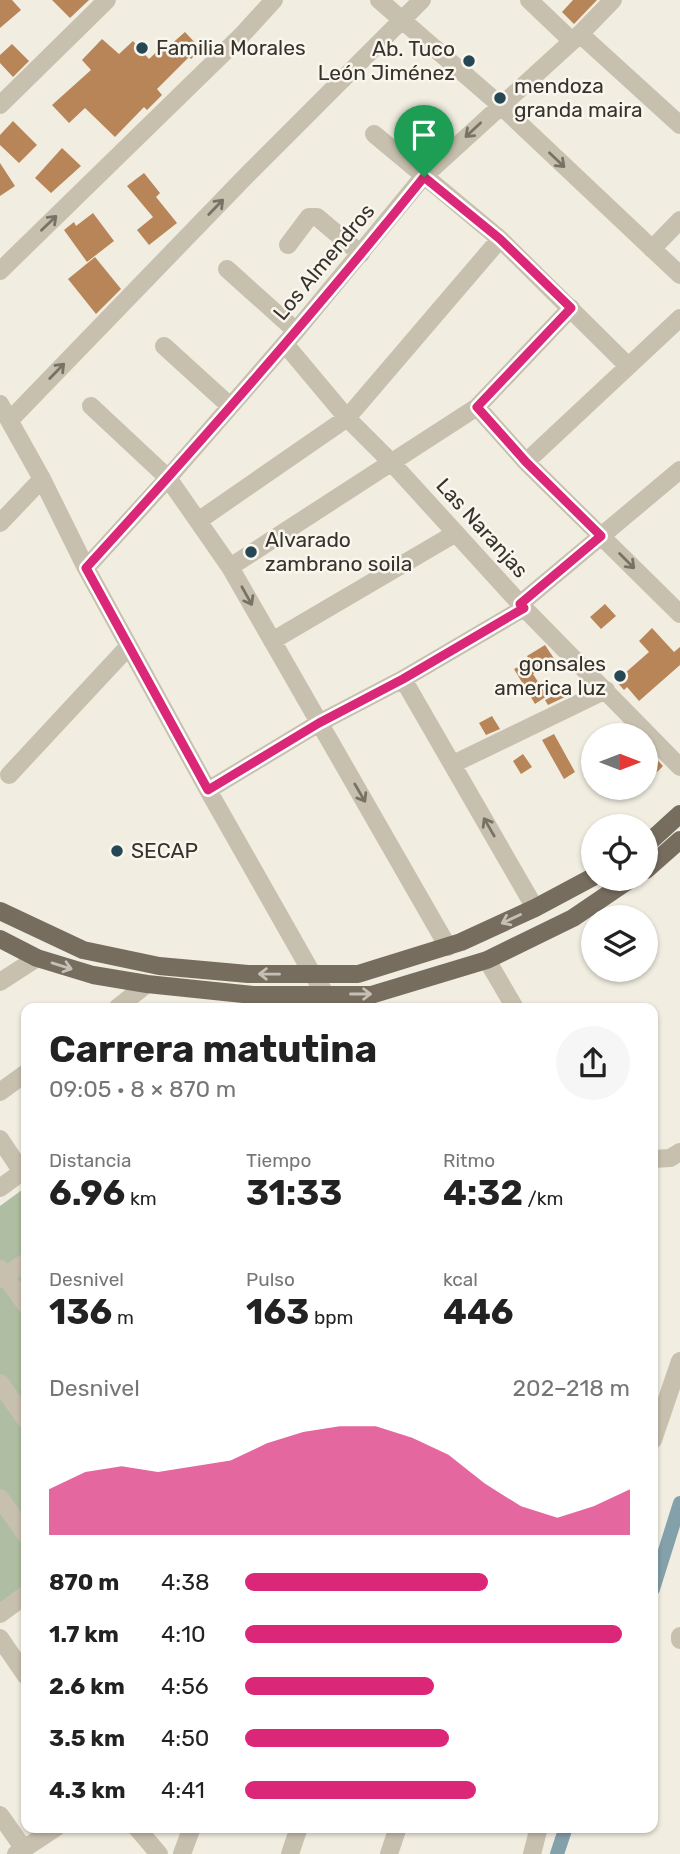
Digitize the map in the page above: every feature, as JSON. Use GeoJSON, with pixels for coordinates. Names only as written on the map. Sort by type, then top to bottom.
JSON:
{"type":"FeatureCollection","features":[{"type":"Feature","properties":{"kind":"main road"},"geometry":{"type":"LineString","coordinates":[[658,834],[680,814]]}},
{"type":"Feature","properties":{"kind":"main road"},"geometry":{"type":"LineString","coordinates":[[658,859],[680,840]]}},
{"type":"Feature","properties":{"kind":"main road"},"geometry":{"type":"LineString","coordinates":[[0,911],[83,950],[159,967],[248,974],[358,974],[447,947],[535,908],[581,883]]}},
{"type":"Feature","properties":{"kind":"main road"},"geometry":{"type":"LineString","coordinates":[[0,939],[37,958],[93,975],[252,1001],[331,1001],[372,995],[488,960],[573,918],[613,891]]}},
{"type":"Feature","properties":{"kind":"street"},"geometry":{"type":"LineString","coordinates":[[0,105],[107,0]]}},
{"type":"Feature","properties":{"kind":"street"},"geometry":{"type":"LineString","coordinates":[[0,271],[241,36],[274,0]]}},
{"type":"Feature","properties":{"kind":"street"},"geometry":{"type":"LineString","coordinates":[[379,0],[500,105],[680,275]]}},
{"type":"Feature","properties":{"kind":"street"},"geometry":{"type":"LineString","coordinates":[[331,1001],[313,975],[208,790],[86,568],[5,412],[422,0]]}},
{"type":"Feature","properties":{"kind":"street"},"geometry":{"type":"LineString","coordinates":[[529,0],[680,125]]}},
{"type":"Feature","properties":{"kind":"street","name":"Los Almendros"},"geometry":{"type":"LineString","coordinates":[[86,568],[291,338],[424,177],[576,38],[613,0]]}},
{"type":"Feature","properties":{"kind":"street"},"geometry":{"type":"LineString","coordinates":[[374,134],[500,239],[628,366]]}},
{"type":"Feature","properties":{"kind":"street"},"geometry":{"type":"LineString","coordinates":[[288,245],[309,216],[313,216],[361,254]]}},
{"type":"Feature","properties":{"kind":"street"},"geometry":{"type":"LineString","coordinates":[[652,249],[680,220]]}},
{"type":"Feature","properties":{"kind":"street"},"geometry":{"type":"LineString","coordinates":[[198,521],[347,418],[500,239]]}},
{"type":"Feature","properties":{"kind":"street","name":"Las Naranjas"},"geometry":{"type":"LineString","coordinates":[[227,269],[291,338],[347,418],[391,462],[522,606],[680,767]]}},
{"type":"Feature","properties":{"kind":"street"},"geometry":{"type":"LineString","coordinates":[[230,567],[477,407],[571,308]]}},
{"type":"Feature","properties":{"kind":"street"},"geometry":{"type":"LineString","coordinates":[[526,462],[680,318]]}},
{"type":"Feature","properties":{"kind":"street"},"geometry":{"type":"LineString","coordinates":[[164,345],[230,406]]}},
{"type":"Feature","properties":{"kind":"street"},"geometry":{"type":"LineString","coordinates":[[91,406],[168,478],[230,567],[447,947]]}},
{"type":"Feature","properties":{"kind":"street"},"geometry":{"type":"LineString","coordinates":[[477,407],[526,462],[680,614]]}},
{"type":"Feature","properties":{"kind":"street"},"geometry":{"type":"LineString","coordinates":[[208,790],[319,723],[403,679],[522,606],[680,470]]}},
{"type":"Feature","properties":{"kind":"street"},"geometry":{"type":"LineString","coordinates":[[0,523],[42,479]]}},
{"type":"Feature","properties":{"kind":"street"},"geometry":{"type":"LineString","coordinates":[[272,641],[456,533]]}},
{"type":"Feature","properties":{"kind":"street"},"geometry":{"type":"LineString","coordinates":[[9,775],[129,646]]}},
{"type":"Feature","properties":{"kind":"street"},"geometry":{"type":"LineString","coordinates":[[403,679],[535,908]]}},
{"type":"Feature","properties":{"kind":"street"},"geometry":{"type":"LineString","coordinates":[[453,764],[606,690]]}},
{"type":"Feature","properties":{"kind":"street"},"geometry":{"type":"LineString","coordinates":[[0,982],[37,958]]}},
{"type":"Feature","properties":{"kind":"street"},"geometry":{"type":"LineString","coordinates":[[488,960],[512,1003]]}},
{"type":"Feature","properties":{"kind":"street"},"geometry":{"type":"LineString","coordinates":[[123,1003],[147,984]]}},
{"type":"Feature","properties":{"kind":"street"},"geometry":{"type":"LineString","coordinates":[[0,1092],[21,1077]]}},
{"type":"Feature","properties":{"kind":"street"},"geometry":{"type":"LineString","coordinates":[[0,1139],[21,1167]]}},
{"type":"Feature","properties":{"kind":"street"},"geometry":{"type":"LineString","coordinates":[[658,1159],[670,1158],[680,1152]]}},
{"type":"Feature","properties":{"kind":"street"},"geometry":{"type":"LineString","coordinates":[[0,1188],[21,1173]]}},
{"type":"Feature","properties":{"kind":"street"},"geometry":{"type":"LineString","coordinates":[[21,1264],[1,1274],[21,1299]]}},
{"type":"Feature","properties":{"kind":"street"},"geometry":{"type":"LineString","coordinates":[[658,1425],[680,1361]]}},
{"type":"Feature","properties":{"kind":"street"},"geometry":{"type":"LineString","coordinates":[[0,1383],[21,1413]]}},
{"type":"Feature","properties":{"kind":"street"},"geometry":{"type":"LineString","coordinates":[[0,1498],[21,1528]]}},
{"type":"Feature","properties":{"kind":"street"},"geometry":{"type":"LineString","coordinates":[[0,1614],[21,1599]]}},
{"type":"Feature","properties":{"kind":"street"},"geometry":{"type":"LineString","coordinates":[[0,1638],[21,1669]]}},
{"type":"Feature","properties":{"kind":"street"},"geometry":{"type":"LineString","coordinates":[[0,1815],[20,1851],[48,1833]]}},
{"type":"Feature","properties":{"kind":"street"},"geometry":{"type":"LineString","coordinates":[[141,1833],[159,1854]]}},
{"type":"Feature","properties":{"kind":"street"},"geometry":{"type":"LineString","coordinates":[[182,1854],[190,1833]]}},
{"type":"Feature","properties":{"kind":"street"},"geometry":{"type":"LineString","coordinates":[[290,1854],[297,1833]]}},
{"type":"Feature","properties":{"kind":"street"},"geometry":{"type":"LineString","coordinates":[[389,1854],[396,1833]]}},
{"type":"Feature","properties":{"kind":"street"},"geometry":{"type":"LineString","coordinates":[[532,1854],[538,1833]]}},
{"type":"Feature","properties":{"kind":"green space"},"geometry":{"type":"Polygon","coordinates":[[[21,1191],[21,1588],[0,1603],[0,1206],[21,1191]]]}},
{"type":"Feature","properties":{"kind":"building"},"geometry":{"type":"Polygon","coordinates":[[[0,0],[12,0],[21,10],[0,28],[0,0]]]}},
{"type":"Feature","properties":{"kind":"building"},"geometry":{"type":"Polygon","coordinates":[[[52,0],[89,0],[70,18],[52,0]]]}},
{"type":"Feature","properties":{"kind":"building"},"geometry":{"type":"Polygon","coordinates":[[[573,0],[597,0],[574,24],[562,12],[573,0]]]}},
{"type":"Feature","properties":{"kind":"building"},"geometry":{"type":"Polygon","coordinates":[[[185,32],[201,49],[191,59],[189,57],[157,89],[162,95],[147,110],[144,107],[115,137],[85,108],[69,123],[52,105],[91,70],[82,60],[102,39],[119,54],[133,41],[149,59],[165,44],[168,47],[185,32]]]}},
{"type":"Feature","properties":{"kind":"building"},"geometry":{"type":"Polygon","coordinates":[[[12,44],[29,61],[13,77],[0,63],[0,55],[12,44]]]}},
{"type":"Feature","properties":{"kind":"building"},"geometry":{"type":"Polygon","coordinates":[[[13,121],[37,145],[19,163],[0,145],[0,135],[13,121]]]}},
{"type":"Feature","properties":{"kind":"building"},"geometry":{"type":"Polygon","coordinates":[[[62,148],[81,166],[51,193],[35,178],[62,148]]]}},
{"type":"Feature","properties":{"kind":"building"},"geometry":{"type":"Polygon","coordinates":[[[0,163],[15,186],[0,196],[0,163]]]}},
{"type":"Feature","properties":{"kind":"building"},"geometry":{"type":"Polygon","coordinates":[[[144,173],[160,193],[156,197],[177,223],[149,245],[137,230],[153,217],[127,186],[144,173]]]}},
{"type":"Feature","properties":{"kind":"building"},"geometry":{"type":"Polygon","coordinates":[[[93,213],[114,241],[87,262],[64,230],[74,222],[76,226],[93,213]]]}},
{"type":"Feature","properties":{"kind":"building"},"geometry":{"type":"Polygon","coordinates":[[[95,257],[121,289],[96,314],[68,279],[95,257]]]}},
{"type":"Feature","properties":{"kind":"building"},"geometry":{"type":"Polygon","coordinates":[[[605,604],[616,616],[601,629],[590,617],[605,604]]]}},
{"type":"Feature","properties":{"kind":"building"},"geometry":{"type":"Polygon","coordinates":[[[652,628],[674,652],[680,647],[680,665],[639,701],[627,687],[624,690],[616,681],[649,652],[639,641],[652,628]]]}},
{"type":"Feature","properties":{"kind":"building"},"geometry":{"type":"Polygon","coordinates":[[[545,645],[555,660],[533,674],[547,696],[535,704],[514,669],[530,661],[527,656],[545,645]]]}},
{"type":"Feature","properties":{"kind":"building"},"geometry":{"type":"Polygon","coordinates":[[[565,690],[567,696],[548,705],[545,700],[565,690]]]}},
{"type":"Feature","properties":{"kind":"building"},"geometry":{"type":"Polygon","coordinates":[[[492,716],[500,729],[486,735],[479,723],[492,716]]]}},
{"type":"Feature","properties":{"kind":"building"},"geometry":{"type":"Polygon","coordinates":[[[554,734],[575,772],[564,779],[542,740],[554,734]]]}},
{"type":"Feature","properties":{"kind":"building"},"geometry":{"type":"Polygon","coordinates":[[[523,754],[532,767],[521,774],[513,761],[523,754]]]}},
{"type":"Feature","properties":{"kind":"waterway"},"geometry":{"type":"LineString","coordinates":[[658,1573],[680,1503]]}},
{"type":"Feature","properties":{"kind":"waterway"},"geometry":{"type":"LineString","coordinates":[[557,1854],[564,1833]]}},
{"type":"Feature","properties":{"kind":"place","name":"Familia Morales"},"geometry":{"type":"Point","coordinates":[142,48]}},
{"type":"Feature","properties":{"kind":"place","name":"Ab. Tuco León Jiménez"},"geometry":{"type":"Point","coordinates":[469,61]}},
{"type":"Feature","properties":{"kind":"place","name":"mendoza granda maira"},"geometry":{"type":"Point","coordinates":[500,98]}},
{"type":"Feature","properties":{"kind":"place","name":"Alvarado zambrano soila"},"geometry":{"type":"Point","coordinates":[251,552]}},
{"type":"Feature","properties":{"kind":"place","name":"gonsales america luz"},"geometry":{"type":"Point","coordinates":[620,676]}},
{"type":"Feature","properties":{"kind":"place","name":"SECAP"},"geometry":{"type":"Point","coordinates":[117,851]}},
{"type":"Feature","properties":{"kind":"route"},"geometry":{"type":"LineString","coordinates":[[424,177],[500,239],[571,308],[477,407],[526,462],[601,536],[520,604],[524,608],[403,679],[319,723],[208,790],[86,568],[296,331],[424,177]]}}]}
